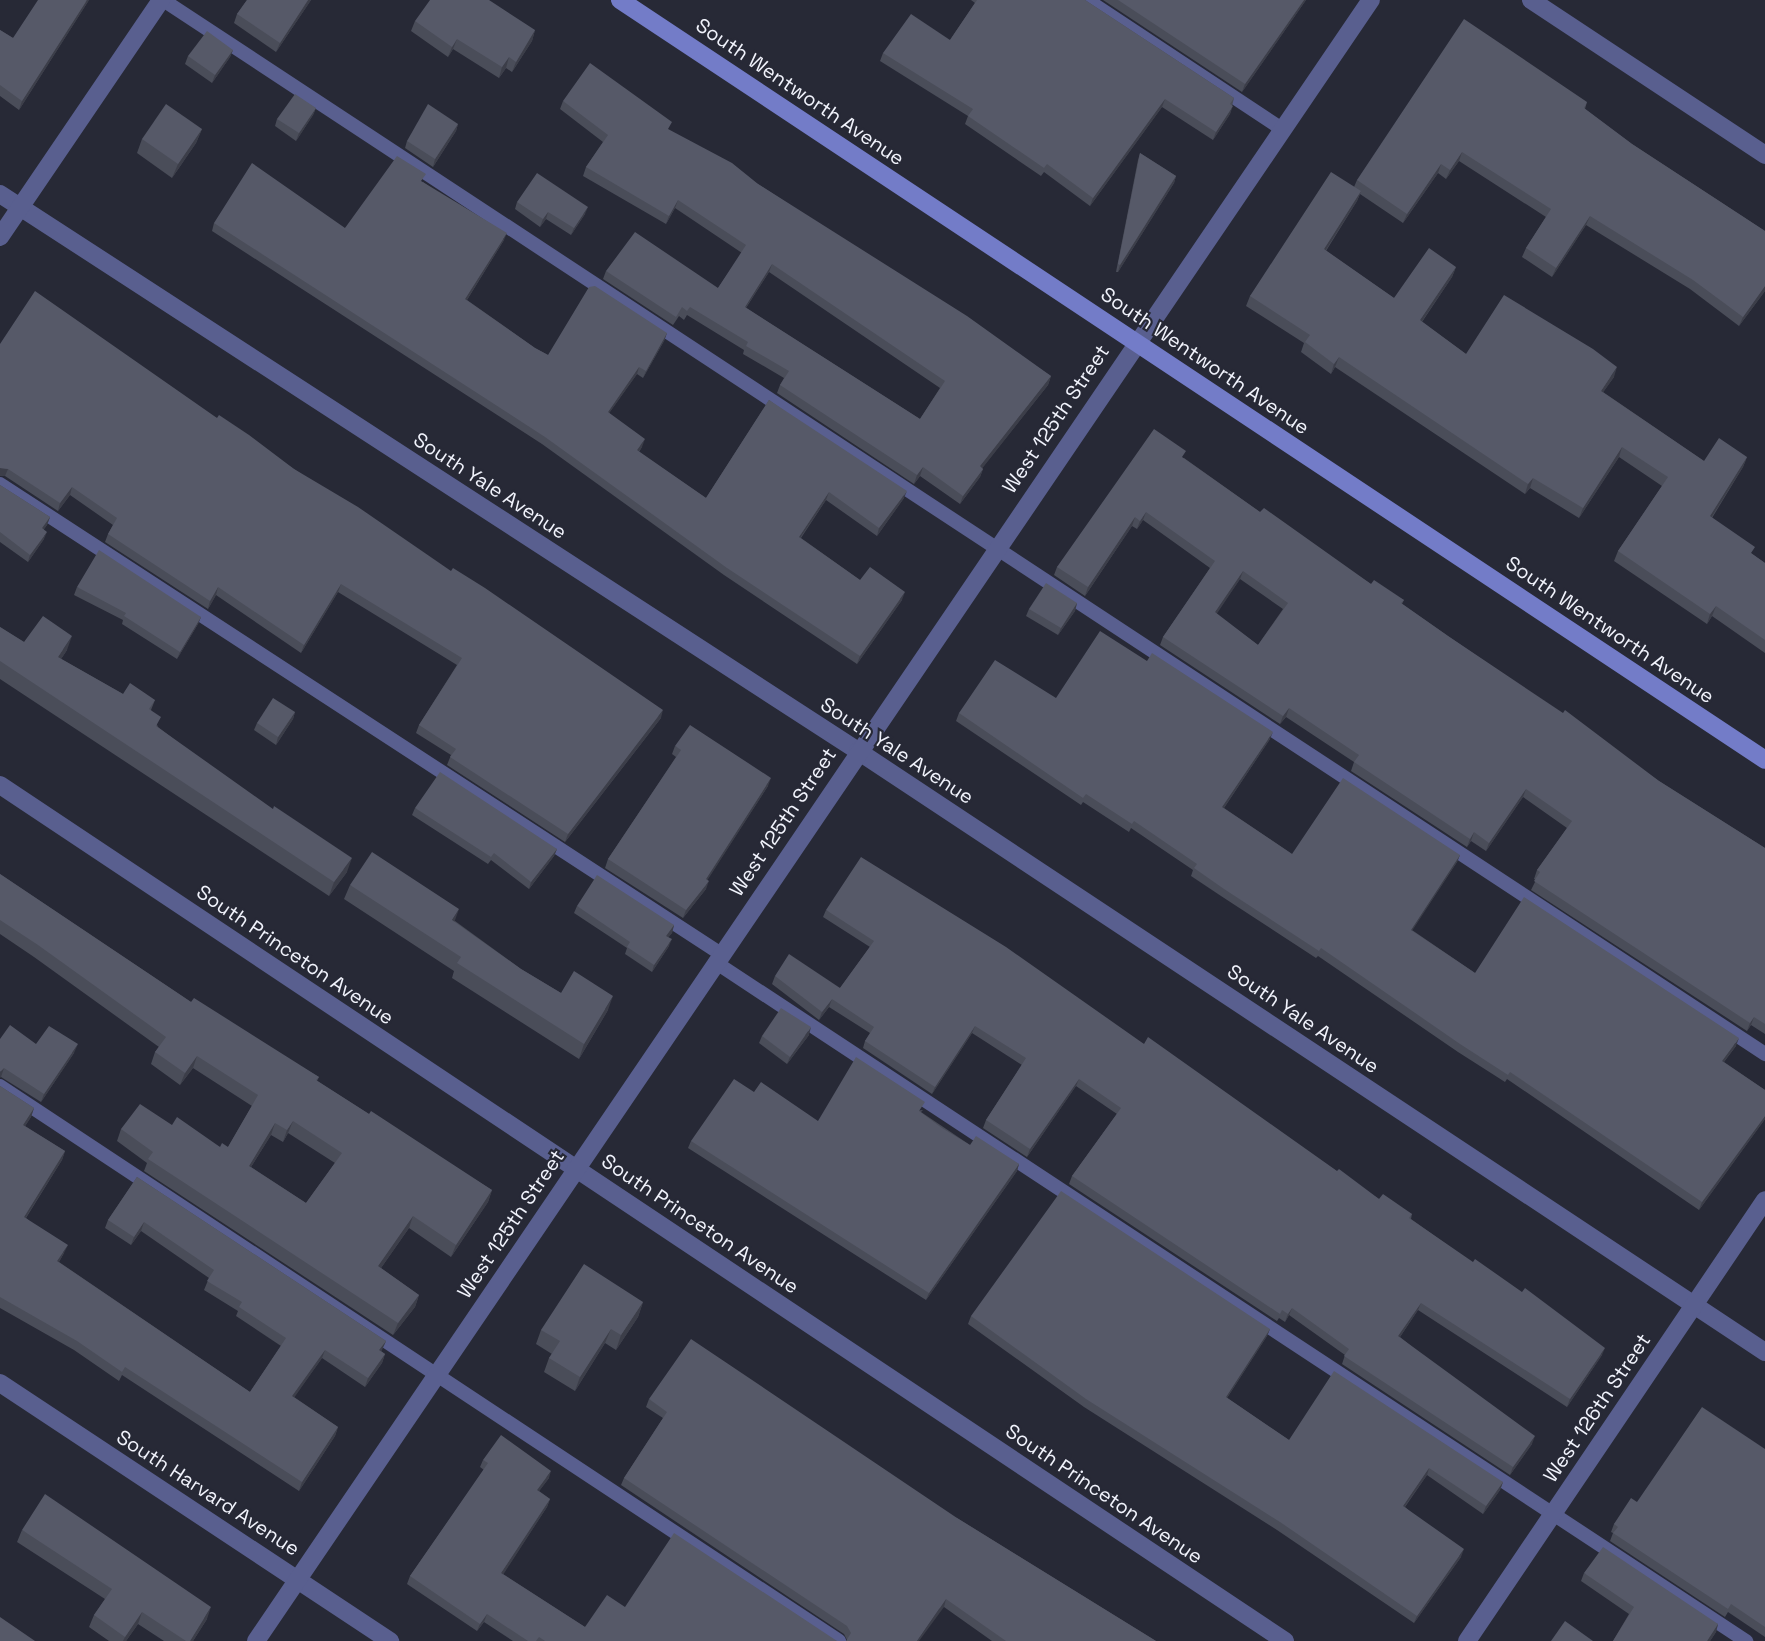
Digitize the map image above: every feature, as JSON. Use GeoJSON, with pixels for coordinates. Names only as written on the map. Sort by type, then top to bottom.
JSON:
{"type":"FeatureCollection","features":[{"type":"Feature","properties":{"kind":"street"},"geometry":{"type":"LineString","coordinates":[[0,237],[162,0]]}},
{"type":"Feature","properties":{"kind":"street","name":"South Wentworth Avenue"},"geometry":{"type":"LineString","coordinates":[[620,0],[1765,760]]}},
{"type":"Feature","properties":{"kind":"street","name":"West 125th Street"},"geometry":{"type":"LineString","coordinates":[[256,1641],[858,751],[1371,0]]}},
{"type":"Feature","properties":{"kind":"street"},"geometry":{"type":"LineString","coordinates":[[1531,0],[1765,155]]}},
{"type":"Feature","properties":{"kind":"street","name":"South Yale Avenue"},"geometry":{"type":"LineString","coordinates":[[0,194],[858,751],[1765,1352]]}},
{"type":"Feature","properties":{"kind":"street","name":"South Princeton Avenue"},"geometry":{"type":"LineString","coordinates":[[0,785],[1285,1641]]}},
{"type":"Feature","properties":{"kind":"street","name":"West 126th Street"},"geometry":{"type":"LineString","coordinates":[[1467,1641],[1765,1200]]}},
{"type":"Feature","properties":{"kind":"street","name":"South Harvard Avenue"},"geometry":{"type":"LineString","coordinates":[[0,1383],[390,1641]]}},
{"type":"Feature","properties":{"kind":"lane"},"geometry":{"type":"LineString","coordinates":[[162,0],[1765,1054]]}},
{"type":"Feature","properties":{"kind":"lane"},"geometry":{"type":"LineString","coordinates":[[1087,0],[1282,129]]}},
{"type":"Feature","properties":{"kind":"lane"},"geometry":{"type":"LineString","coordinates":[[0,484],[1746,1641]]}},
{"type":"Feature","properties":{"kind":"lane"},"geometry":{"type":"LineString","coordinates":[[0,1086],[839,1641]]}},
{"type":"Feature","properties":{"kind":"building"},"geometry":{"type":"Polygon","coordinates":[[[38,0],[87,0],[22,101],[0,85],[0,30],[13,38],[38,0]]]}},
{"type":"Feature","properties":{"kind":"building"},"geometry":{"type":"Polygon","coordinates":[[[247,0],[308,0],[280,43],[237,14],[247,0]]]}},
{"type":"Feature","properties":{"kind":"building"},"geometry":{"type":"Polygon","coordinates":[[[430,0],[489,0],[535,30],[516,62],[509,57],[502,67],[457,39],[452,47],[415,21],[430,0]]]}},
{"type":"Feature","properties":{"kind":"building"},"geometry":{"type":"Polygon","coordinates":[[[977,0],[1085,0],[1234,98],[1230,104],[1233,106],[1216,132],[1165,99],[1093,198],[1047,164],[1044,168],[968,116],[973,109],[883,53],[911,14],[950,40],[977,0]]]}},
{"type":"Feature","properties":{"kind":"building"},"geometry":{"type":"Polygon","coordinates":[[[1118,0],[1304,0],[1245,84],[1118,0]]]}},
{"type":"Feature","properties":{"kind":"building"},"geometry":{"type":"Polygon","coordinates":[[[1464,19],[1587,102],[1584,108],[1632,144],[1765,231],[1765,286],[1743,317],[1693,280],[1590,216],[1556,268],[1526,248],[1551,209],[1462,152],[1450,170],[1441,164],[1407,214],[1357,180],[1464,19]]]}},
{"type":"Feature","properties":{"kind":"building"},"geometry":{"type":"Polygon","coordinates":[[[207,31],[233,50],[215,75],[188,56],[207,31]]]}},
{"type":"Feature","properties":{"kind":"building"},"geometry":{"type":"Polygon","coordinates":[[[590,63],[672,122],[668,129],[732,163],[758,184],[967,316],[1051,376],[980,466],[983,469],[963,496],[923,467],[917,475],[780,385],[789,371],[746,346],[748,342],[690,307],[687,311],[682,307],[676,317],[606,271],[635,232],[718,288],[746,245],[678,200],[669,216],[586,167],[608,135],[563,101],[590,63]],[[772,264],[745,307],[920,419],[945,381],[772,264]]]}},
{"type":"Feature","properties":{"kind":"building"},"geometry":{"type":"Polygon","coordinates":[[[295,94],[316,108],[299,133],[277,119],[295,94]]]}},
{"type":"Feature","properties":{"kind":"building"},"geometry":{"type":"Polygon","coordinates":[[[166,104],[202,129],[178,164],[142,139],[166,104]]]}},
{"type":"Feature","properties":{"kind":"building"},"geometry":{"type":"Polygon","coordinates":[[[428,104],[458,124],[435,159],[407,141],[428,104]]]}},
{"type":"Feature","properties":{"kind":"building"},"geometry":{"type":"Polygon","coordinates":[[[1140,153],[1176,176],[1120,265],[1118,264],[1140,153]]]}},
{"type":"Feature","properties":{"kind":"building"},"geometry":{"type":"Polygon","coordinates":[[[397,156],[426,174],[421,181],[507,233],[465,299],[535,348],[548,355],[589,287],[595,286],[667,333],[646,371],[639,367],[608,412],[645,439],[637,450],[706,498],[769,400],[907,491],[879,528],[829,492],[799,537],[860,580],[870,567],[905,592],[860,656],[727,568],[545,437],[214,223],[252,163],[345,228],[397,156]]]}},
{"type":"Feature","properties":{"kind":"building"},"geometry":{"type":"Polygon","coordinates":[[[1331,172],[1361,191],[1324,249],[1394,298],[1429,248],[1456,267],[1420,320],[1466,354],[1504,295],[1593,349],[1617,367],[1601,391],[1704,461],[1719,438],[1747,457],[1710,516],[1755,547],[1751,553],[1765,563],[1765,640],[1716,606],[1710,614],[1618,551],[1668,477],[1622,447],[1583,508],[1533,478],[1528,484],[1339,357],[1334,364],[1305,342],[1310,335],[1250,296],[1331,172]]]}},
{"type":"Feature","properties":{"kind":"building"},"geometry":{"type":"Polygon","coordinates":[[[537,173],[588,207],[574,228],[548,212],[543,219],[517,202],[537,173]]]}},
{"type":"Feature","properties":{"kind":"building"},"geometry":{"type":"Polygon","coordinates":[[[35,291],[217,418],[219,415],[294,469],[358,507],[451,571],[453,568],[485,588],[663,710],[568,834],[450,757],[456,749],[419,725],[462,658],[341,584],[304,645],[218,587],[210,601],[108,534],[117,518],[72,487],[60,503],[8,469],[0,468],[0,344],[35,291]]]}},
{"type":"Feature","properties":{"kind":"building"},"geometry":{"type":"Polygon","coordinates":[[[1154,429],[1186,451],[1182,457],[1260,512],[1264,508],[1371,584],[1374,580],[1404,600],[1401,603],[1448,636],[1563,713],[1565,710],[1659,781],[1765,848],[1765,1024],[1754,1017],[1750,1023],[1534,881],[1540,872],[1537,870],[1572,821],[1526,789],[1489,843],[1474,832],[1470,839],[1354,762],[1359,755],[1289,708],[1283,716],[1163,637],[1215,561],[1146,512],[1140,521],[1135,517],[1088,587],[1057,567],[1154,429]],[[1243,571],[1215,612],[1258,645],[1288,603],[1243,571]]]}},
{"type":"Feature","properties":{"kind":"building"},"geometry":{"type":"Polygon","coordinates":[[[0,485],[50,517],[42,528],[47,532],[30,555],[0,532],[0,485]]]}},
{"type":"Feature","properties":{"kind":"building"},"geometry":{"type":"Polygon","coordinates":[[[99,550],[201,617],[180,652],[124,616],[126,613],[77,587],[99,550]]]}},
{"type":"Feature","properties":{"kind":"building"},"geometry":{"type":"Polygon","coordinates":[[[1046,583],[1077,603],[1061,628],[1029,609],[1046,583]]]}},
{"type":"Feature","properties":{"kind":"building"},"geometry":{"type":"Polygon","coordinates":[[[43,616],[72,636],[58,657],[123,694],[130,683],[155,700],[149,709],[161,717],[156,726],[273,809],[274,806],[352,858],[334,882],[0,661],[0,627],[24,642],[43,616]]]}},
{"type":"Feature","properties":{"kind":"building"},"geometry":{"type":"Polygon","coordinates":[[[1100,631],[1147,661],[1152,653],[1273,732],[1222,807],[1292,854],[1343,778],[1460,855],[1411,930],[1475,973],[1524,897],[1739,1038],[1722,1061],[1765,1090],[1765,1116],[1702,1202],[1510,1072],[1508,1075],[1460,1044],[1321,948],[1319,951],[1224,889],[1194,868],[1197,864],[1134,821],[1132,824],[1086,794],[1083,798],[959,713],[995,660],[1056,698],[1100,631]]]}},
{"type":"Feature","properties":{"kind":"building"},"geometry":{"type":"Polygon","coordinates":[[[273,698],[295,712],[278,737],[257,723],[273,698]]]}},
{"type":"Feature","properties":{"kind":"building"},"geometry":{"type":"Polygon","coordinates":[[[690,725],[771,778],[706,879],[709,881],[686,910],[608,859],[681,750],[675,746],[690,725]]]}},
{"type":"Feature","properties":{"kind":"building"},"geometry":{"type":"Polygon","coordinates":[[[440,772],[557,849],[531,882],[494,853],[491,857],[415,808],[440,772]]]}},
{"type":"Feature","properties":{"kind":"building"},"geometry":{"type":"Polygon","coordinates":[[[372,852],[459,909],[452,920],[521,969],[561,993],[574,971],[613,996],[584,1044],[457,963],[461,957],[350,885],[372,852]]]}},
{"type":"Feature","properties":{"kind":"building"},"geometry":{"type":"Polygon","coordinates":[[[861,857],[1006,947],[1144,1044],[1148,1037],[1337,1171],[1339,1169],[1379,1199],[1383,1194],[1412,1214],[1409,1218],[1473,1262],[1475,1259],[1522,1292],[1525,1288],[1605,1348],[1570,1399],[1421,1303],[1398,1336],[1535,1436],[1513,1467],[1344,1356],[1349,1349],[1292,1308],[1288,1314],[1282,1310],[1280,1314],[1072,1176],[1121,1108],[1079,1079],[1030,1149],[986,1120],[1026,1058],[975,1026],[935,1087],[865,1041],[874,1027],[832,999],[822,1012],[775,976],[789,954],[840,988],[874,941],[826,910],[861,857]]]}},
{"type":"Feature","properties":{"kind":"building"},"geometry":{"type":"Polygon","coordinates":[[[0,874],[191,1002],[194,998],[319,1077],[316,1080],[369,1114],[371,1111],[492,1190],[456,1245],[413,1216],[378,1266],[419,1295],[398,1323],[148,1159],[153,1152],[121,1129],[140,1104],[172,1125],[177,1117],[220,1147],[222,1143],[228,1147],[258,1095],[197,1056],[185,1073],[155,1052],[166,1037],[0,920],[0,874]],[[293,1121],[287,1130],[275,1123],[249,1166],[306,1203],[342,1153],[293,1121]]]}},
{"type":"Feature","properties":{"kind":"building"},"geometry":{"type":"Polygon","coordinates":[[[597,875],[674,925],[666,936],[672,939],[654,965],[627,947],[630,942],[577,906],[597,875]]]}},
{"type":"Feature","properties":{"kind":"building"},"geometry":{"type":"Polygon","coordinates":[[[781,1008],[811,1027],[790,1057],[762,1036],[781,1008]]]}},
{"type":"Feature","properties":{"kind":"building"},"geometry":{"type":"Polygon","coordinates":[[[10,1025],[36,1044],[49,1026],[78,1044],[44,1094],[4,1068],[0,1072],[0,1039],[10,1025]]]}},
{"type":"Feature","properties":{"kind":"building"},"geometry":{"type":"Polygon","coordinates":[[[856,1057],[925,1102],[919,1111],[942,1128],[970,1145],[976,1136],[1019,1164],[929,1293],[691,1141],[734,1079],[754,1092],[761,1082],[818,1121],[856,1057]]]}},
{"type":"Feature","properties":{"kind":"building"},"geometry":{"type":"Polygon","coordinates":[[[0,1086],[34,1108],[23,1125],[65,1151],[24,1217],[68,1245],[57,1261],[250,1392],[286,1338],[239,1307],[242,1302],[207,1281],[214,1270],[144,1222],[134,1237],[108,1220],[137,1177],[386,1341],[379,1350],[385,1354],[368,1378],[325,1350],[292,1396],[338,1427],[302,1482],[125,1367],[122,1372],[77,1341],[0,1297],[0,1086]]]}},
{"type":"Feature","properties":{"kind":"building"},"geometry":{"type":"Polygon","coordinates":[[[1061,1191],[1270,1329],[1226,1397],[1289,1440],[1334,1371],[1503,1482],[1486,1506],[1429,1468],[1403,1506],[1464,1549],[1417,1616],[1280,1522],[1086,1399],[971,1316],[1061,1191]]]}},
{"type":"Feature","properties":{"kind":"building"},"geometry":{"type":"Polygon","coordinates":[[[584,1264],[643,1302],[621,1335],[611,1329],[580,1377],[549,1358],[560,1341],[541,1330],[584,1264]]]}},
{"type":"Feature","properties":{"kind":"building"},"geometry":{"type":"Polygon","coordinates":[[[691,1339],[957,1518],[1156,1641],[1006,1641],[946,1599],[917,1641],[846,1641],[851,1633],[847,1626],[624,1478],[667,1412],[649,1399],[691,1339]]]}},
{"type":"Feature","properties":{"kind":"building"},"geometry":{"type":"Polygon","coordinates":[[[1702,1407],[1765,1449],[1765,1627],[1731,1604],[1728,1609],[1613,1533],[1618,1527],[1614,1524],[1631,1498],[1637,1502],[1702,1407]]]}},
{"type":"Feature","properties":{"kind":"building"},"geometry":{"type":"Polygon","coordinates":[[[501,1435],[551,1471],[537,1490],[550,1499],[501,1573],[585,1627],[607,1595],[625,1607],[674,1533],[837,1641],[545,1641],[539,1637],[536,1641],[528,1641],[487,1614],[480,1624],[410,1576],[488,1463],[483,1460],[501,1435]]]}},
{"type":"Feature","properties":{"kind":"building"},"geometry":{"type":"Polygon","coordinates":[[[45,1494],[211,1607],[190,1641],[186,1641],[142,1612],[125,1637],[94,1615],[112,1589],[22,1530],[45,1494]]]}},
{"type":"Feature","properties":{"kind":"building"},"geometry":{"type":"Polygon","coordinates":[[[1603,1547],[1718,1624],[1707,1641],[1613,1641],[1634,1607],[1584,1573],[1603,1547]]]}},
{"type":"Feature","properties":{"kind":"building"},"geometry":{"type":"Polygon","coordinates":[[[0,1617],[35,1641],[0,1641],[0,1617]]]}},
{"type":"Feature","properties":{"kind":"building"},"geometry":{"type":"Polygon","coordinates":[[[1565,1621],[1593,1641],[1551,1641],[1565,1621]]]}}]}
